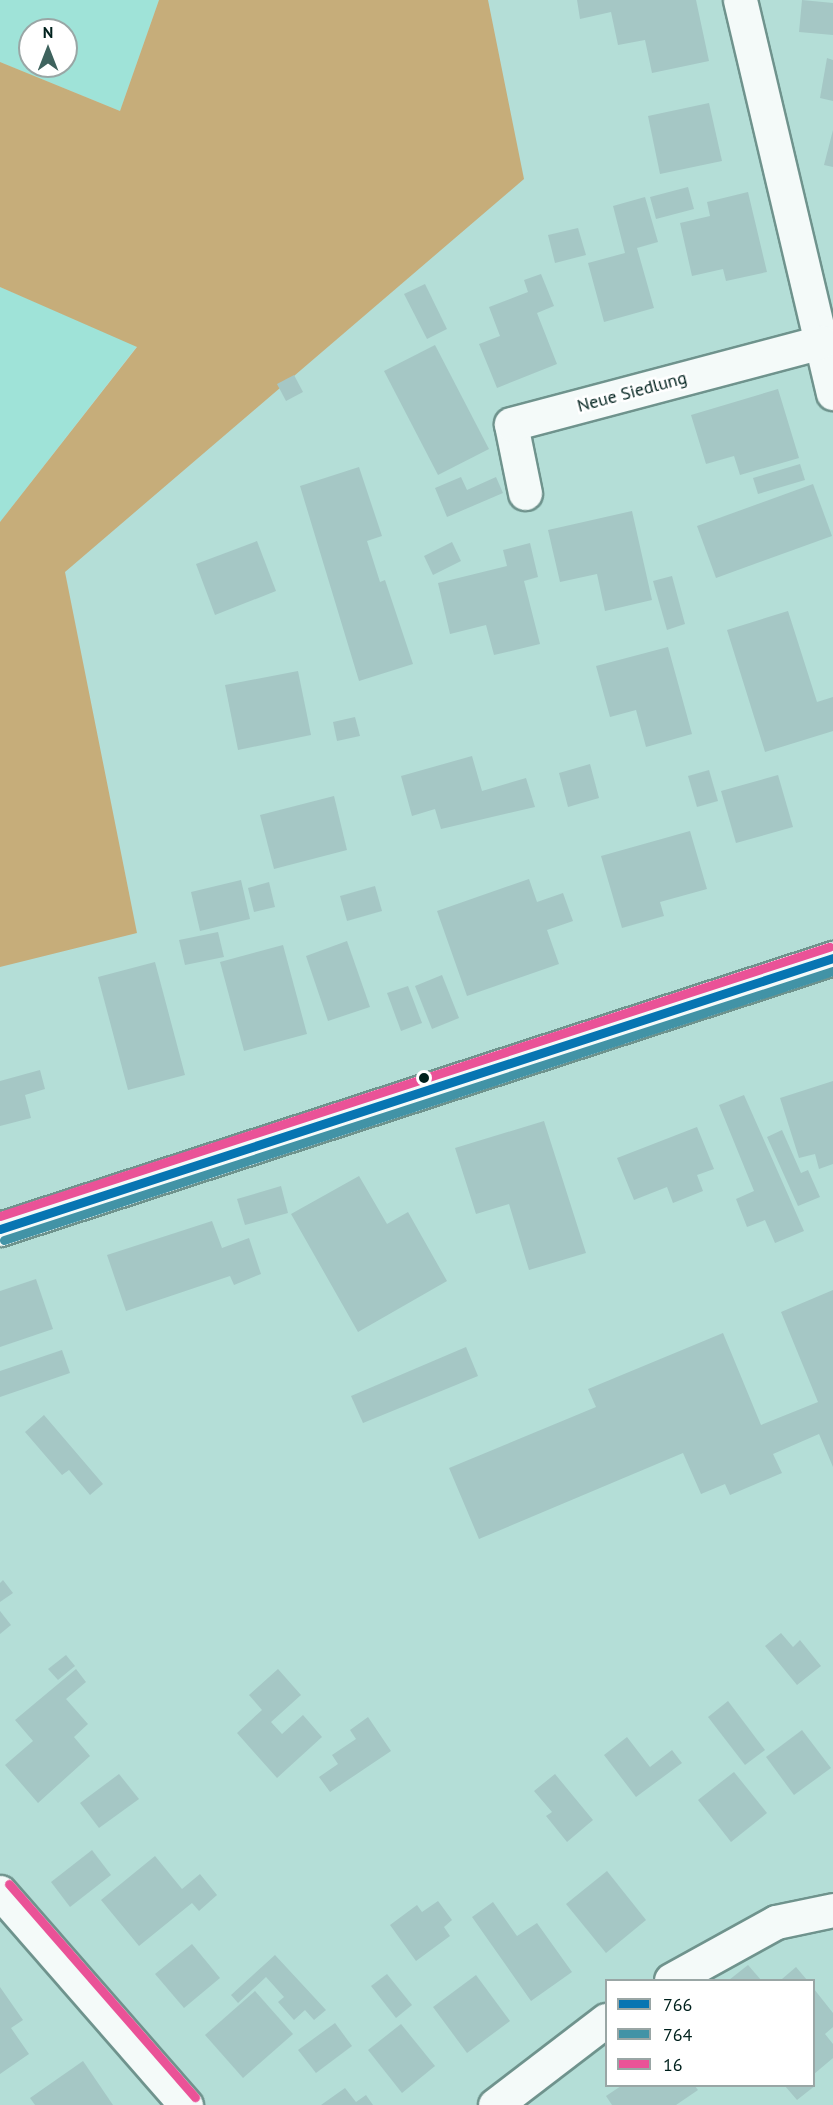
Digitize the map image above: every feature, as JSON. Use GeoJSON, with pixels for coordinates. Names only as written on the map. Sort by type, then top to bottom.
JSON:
{"type":"FeatureCollection","features":[{"type":"Feature","properties":{"kind":"street"},"geometry":{"type":"LineString","coordinates":[[740,0],[833,393]]}},
{"type":"Feature","properties":{"kind":"street","name":"Neue Siedlung"},"geometry":{"type":"LineString","coordinates":[[525,493],[511,424],[821,342]]}},
{"type":"Feature","properties":{"kind":"street"},"geometry":{"type":"LineString","coordinates":[[0,1229],[833,958]]}},
{"type":"Feature","properties":{"kind":"street"},"geometry":{"type":"LineString","coordinates":[[0,1892],[186,2105]]}},
{"type":"Feature","properties":{"kind":"street"},"geometry":{"type":"LineString","coordinates":[[673,1979],[776,1922],[833,1910]]}},
{"type":"Feature","properties":{"kind":"street"},"geometry":{"type":"LineString","coordinates":[[495,2105],[605,2021]]}},
{"type":"Feature","properties":{"kind":"shaded area"},"geometry":{"type":"Polygon","coordinates":[[[0,0],[159,0],[120,111],[39,78],[78,78],[78,18],[18,18],[18,69],[0,62],[0,0]]]}},
{"type":"Feature","properties":{"kind":"shaded area"},"geometry":{"type":"Polygon","coordinates":[[[159,0],[488,0],[524,179],[65,572],[137,933],[0,967],[0,522],[137,347],[0,287],[0,62],[18,69],[18,78],[39,78],[120,111],[159,0]]]}},
{"type":"Feature","properties":{"kind":"shaded area"},"geometry":{"type":"Polygon","coordinates":[[[0,287],[137,346],[0,522],[0,287]]]}},
{"type":"Feature","properties":{"kind":"building"},"geometry":{"type":"Polygon","coordinates":[[[577,0],[696,0],[709,61],[652,73],[645,40],[618,45],[611,12],[580,19],[577,0]]]}},
{"type":"Feature","properties":{"kind":"building"},"geometry":{"type":"Polygon","coordinates":[[[802,0],[833,3],[833,35],[799,32],[802,0]]]}},
{"type":"Feature","properties":{"kind":"building"},"geometry":{"type":"Polygon","coordinates":[[[827,58],[833,60],[833,101],[820,98],[827,58]]]}},
{"type":"Feature","properties":{"kind":"building"},"geometry":{"type":"Polygon","coordinates":[[[709,103],[722,161],[660,174],[648,116],[709,103]]]}},
{"type":"Feature","properties":{"kind":"building"},"geometry":{"type":"Polygon","coordinates":[[[833,130],[833,167],[824,165],[833,130]]]}},
{"type":"Feature","properties":{"kind":"building"},"geometry":{"type":"Polygon","coordinates":[[[688,187],[694,209],[656,219],[650,197],[688,187]]]}},
{"type":"Feature","properties":{"kind":"building"},"geometry":{"type":"Polygon","coordinates":[[[748,192],[767,272],[726,281],[723,269],[692,276],[680,223],[710,216],[707,202],[748,192]]]}},
{"type":"Feature","properties":{"kind":"building"},"geometry":{"type":"Polygon","coordinates":[[[645,197],[658,242],[637,248],[654,308],[604,322],[588,263],[625,253],[613,206],[645,197]]]}},
{"type":"Feature","properties":{"kind":"building"},"geometry":{"type":"Polygon","coordinates":[[[578,228],[586,255],[555,263],[548,235],[578,228]]]}},
{"type":"Feature","properties":{"kind":"building"},"geometry":{"type":"Polygon","coordinates":[[[541,274],[554,306],[537,313],[557,364],[497,388],[479,344],[500,336],[489,307],[528,292],[524,280],[541,274]]]}},
{"type":"Feature","properties":{"kind":"building"},"geometry":{"type":"Polygon","coordinates":[[[425,284],[447,329],[427,339],[404,294],[425,284]]]}},
{"type":"Feature","properties":{"kind":"building"},"geometry":{"type":"Polygon","coordinates":[[[435,345],[489,449],[438,475],[384,371],[435,345]]]}},
{"type":"Feature","properties":{"kind":"building"},"geometry":{"type":"Polygon","coordinates":[[[294,375],[303,392],[286,401],[277,384],[294,375]]]}},
{"type":"Feature","properties":{"kind":"building"},"geometry":{"type":"Polygon","coordinates":[[[778,389],[799,458],[740,475],[734,456],[706,464],[691,415],[778,389]]]}},
{"type":"Feature","properties":{"kind":"building"},"geometry":{"type":"Polygon","coordinates":[[[800,464],[805,480],[758,494],[753,478],[800,464]]]}},
{"type":"Feature","properties":{"kind":"building"},"geometry":{"type":"Polygon","coordinates":[[[359,467],[382,536],[367,541],[380,582],[385,580],[413,664],[359,681],[300,486],[359,467]]]}},
{"type":"Feature","properties":{"kind":"building"},"geometry":{"type":"Polygon","coordinates":[[[461,477],[467,490],[496,477],[503,493],[447,517],[435,488],[461,477]]]}},
{"type":"Feature","properties":{"kind":"building"},"geometry":{"type":"Polygon","coordinates":[[[813,484],[832,536],[716,578],[697,526],[813,484]]]}},
{"type":"Feature","properties":{"kind":"building"},"geometry":{"type":"Polygon","coordinates":[[[632,511],[652,600],[605,611],[597,574],[560,582],[548,530],[632,511]]]}},
{"type":"Feature","properties":{"kind":"building"},"geometry":{"type":"Polygon","coordinates":[[[257,541],[276,591],[215,615],[196,564],[257,541]]]}},
{"type":"Feature","properties":{"kind":"building"},"geometry":{"type":"Polygon","coordinates":[[[452,542],[461,561],[433,575],[424,556],[452,542]]]}},
{"type":"Feature","properties":{"kind":"building"},"geometry":{"type":"Polygon","coordinates":[[[530,543],[538,577],[524,581],[540,644],[494,655],[486,625],[450,634],[438,583],[507,566],[503,550],[530,543]]]}},
{"type":"Feature","properties":{"kind":"building"},"geometry":{"type":"Polygon","coordinates":[[[672,576],[685,624],[667,630],[653,581],[672,576]]]}},
{"type":"Feature","properties":{"kind":"building"},"geometry":{"type":"Polygon","coordinates":[[[788,611],[817,702],[833,697],[833,731],[765,752],[727,630],[788,611]]]}},
{"type":"Feature","properties":{"kind":"building"},"geometry":{"type":"Polygon","coordinates":[[[668,647],[692,734],[646,747],[636,710],[610,717],[596,666],[668,647]]]}},
{"type":"Feature","properties":{"kind":"building"},"geometry":{"type":"Polygon","coordinates":[[[298,671],[311,735],[238,750],[225,685],[298,671]]]}},
{"type":"Feature","properties":{"kind":"building"},"geometry":{"type":"Polygon","coordinates":[[[355,717],[360,736],[337,741],[333,722],[355,717]]]}},
{"type":"Feature","properties":{"kind":"building"},"geometry":{"type":"Polygon","coordinates":[[[472,756],[482,791],[526,778],[535,807],[441,829],[435,809],[412,816],[401,776],[472,756]]]}},
{"type":"Feature","properties":{"kind":"building"},"geometry":{"type":"Polygon","coordinates":[[[590,764],[599,798],[568,807],[559,773],[590,764]]]}},
{"type":"Feature","properties":{"kind":"building"},"geometry":{"type":"Polygon","coordinates":[[[709,770],[718,801],[697,807],[688,776],[709,770]]]}},
{"type":"Feature","properties":{"kind":"building"},"geometry":{"type":"Polygon","coordinates":[[[778,775],[793,827],[736,843],[721,791],[778,775]]]}},
{"type":"Feature","properties":{"kind":"building"},"geometry":{"type":"Polygon","coordinates":[[[334,796],[347,850],[274,869],[260,815],[334,796]]]}},
{"type":"Feature","properties":{"kind":"building"},"geometry":{"type":"Polygon","coordinates":[[[690,831],[707,889],[660,902],[664,916],[622,928],[601,856],[690,831]]]}},
{"type":"Feature","properties":{"kind":"building"},"geometry":{"type":"Polygon","coordinates":[[[529,879],[537,902],[563,893],[573,921],[547,930],[559,964],[467,996],[437,911],[529,879]]]}},
{"type":"Feature","properties":{"kind":"building"},"geometry":{"type":"Polygon","coordinates":[[[241,880],[250,919],[200,931],[191,892],[241,880]]]}},
{"type":"Feature","properties":{"kind":"building"},"geometry":{"type":"Polygon","coordinates":[[[269,882],[275,907],[254,912],[248,888],[269,882]]]}},
{"type":"Feature","properties":{"kind":"building"},"geometry":{"type":"Polygon","coordinates":[[[375,886],[382,911],[347,921],[340,896],[375,886]]]}},
{"type":"Feature","properties":{"kind":"building"},"geometry":{"type":"Polygon","coordinates":[[[218,932],[224,957],[185,965],[179,940],[218,932]]]}},
{"type":"Feature","properties":{"kind":"building"},"geometry":{"type":"Polygon","coordinates":[[[347,941],[370,1007],[328,1021],[306,956],[347,941]]]}},
{"type":"Feature","properties":{"kind":"building"},"geometry":{"type":"Polygon","coordinates":[[[283,945],[307,1034],[244,1051],[220,962],[283,945]]]}},
{"type":"Feature","properties":{"kind":"building"},"geometry":{"type":"Polygon","coordinates":[[[155,962],[185,1075],[128,1090],[98,977],[155,962]]]}},
{"type":"Feature","properties":{"kind":"building"},"geometry":{"type":"Polygon","coordinates":[[[442,975],[459,1018],[432,1029],[415,986],[442,975]]]}},
{"type":"Feature","properties":{"kind":"building"},"geometry":{"type":"Polygon","coordinates":[[[408,986],[422,1023],[401,1031],[387,993],[408,986]]]}},
{"type":"Feature","properties":{"kind":"building"},"geometry":{"type":"Polygon","coordinates":[[[40,1070],[45,1089],[25,1095],[31,1118],[0,1126],[0,1081],[40,1070]]]}},
{"type":"Feature","properties":{"kind":"building"},"geometry":{"type":"Polygon","coordinates":[[[833,1081],[833,1164],[819,1169],[815,1154],[799,1158],[780,1098],[833,1081]]]}},
{"type":"Feature","properties":{"kind":"building"},"geometry":{"type":"Polygon","coordinates":[[[744,1095],[804,1231],[775,1243],[765,1220],[747,1227],[736,1199],[754,1191],[719,1105],[744,1095]]]}},
{"type":"Feature","properties":{"kind":"building"},"geometry":{"type":"Polygon","coordinates":[[[544,1121],[586,1253],[529,1270],[509,1204],[476,1214],[455,1148],[544,1121]]]}},
{"type":"Feature","properties":{"kind":"building"},"geometry":{"type":"Polygon","coordinates":[[[697,1127],[714,1169],[697,1175],[703,1191],[673,1203],[667,1187],[634,1200],[617,1158],[697,1127]]]}},
{"type":"Feature","properties":{"kind":"building"},"geometry":{"type":"Polygon","coordinates":[[[782,1130],[801,1173],[808,1170],[820,1197],[798,1206],[767,1137],[782,1130]]]}},
{"type":"Feature","properties":{"kind":"building"},"geometry":{"type":"Polygon","coordinates":[[[359,1176],[387,1224],[408,1212],[447,1281],[358,1332],[291,1214],[359,1176]]]}},
{"type":"Feature","properties":{"kind":"building"},"geometry":{"type":"Polygon","coordinates":[[[281,1186],[288,1213],[245,1225],[237,1199],[281,1186]]]}},
{"type":"Feature","properties":{"kind":"building"},"geometry":{"type":"Polygon","coordinates":[[[212,1221],[222,1248],[249,1238],[261,1274],[234,1285],[230,1276],[126,1311],[107,1255],[212,1221]]]}},
{"type":"Feature","properties":{"kind":"building"},"geometry":{"type":"Polygon","coordinates":[[[36,1279],[53,1329],[0,1347],[0,1291],[36,1279]]]}},
{"type":"Feature","properties":{"kind":"building"},"geometry":{"type":"Polygon","coordinates":[[[833,1290],[833,1467],[819,1434],[773,1454],[782,1473],[730,1495],[725,1484],[701,1494],[683,1453],[479,1539],[449,1468],[596,1407],[588,1389],[723,1333],[761,1425],[818,1402],[781,1312],[833,1290]]]}},
{"type":"Feature","properties":{"kind":"building"},"geometry":{"type":"Polygon","coordinates":[[[466,1347],[478,1376],[363,1423],[351,1396],[466,1347]]]}},
{"type":"Feature","properties":{"kind":"building"},"geometry":{"type":"Polygon","coordinates":[[[62,1350],[70,1373],[0,1397],[0,1371],[62,1350]]]}},
{"type":"Feature","properties":{"kind":"building"},"geometry":{"type":"Polygon","coordinates":[[[44,1415],[103,1484],[90,1495],[69,1470],[62,1475],[25,1432],[44,1415]]]}},
{"type":"Feature","properties":{"kind":"building"},"geometry":{"type":"Polygon","coordinates":[[[3,1580],[13,1593],[0,1602],[0,1583],[3,1580]]]}},
{"type":"Feature","properties":{"kind":"building"},"geometry":{"type":"Polygon","coordinates":[[[0,1611],[11,1625],[0,1634],[0,1611]]]}},
{"type":"Feature","properties":{"kind":"building"},"geometry":{"type":"Polygon","coordinates":[[[781,1633],[793,1647],[800,1640],[821,1666],[797,1685],[765,1646],[781,1633]]]}},
{"type":"Feature","properties":{"kind":"building"},"geometry":{"type":"Polygon","coordinates":[[[66,1655],[75,1666],[58,1680],[48,1669],[66,1655]]]}},
{"type":"Feature","properties":{"kind":"building"},"geometry":{"type":"Polygon","coordinates":[[[76,1669],[86,1682],[66,1699],[88,1724],[74,1737],[90,1756],[38,1803],[5,1765],[33,1741],[15,1720],[76,1669]]]}},
{"type":"Feature","properties":{"kind":"building"},"geometry":{"type":"Polygon","coordinates":[[[278,1669],[301,1695],[271,1722],[282,1734],[303,1715],[322,1737],[277,1778],[237,1733],[262,1710],[249,1695],[278,1669]]]}},
{"type":"Feature","properties":{"kind":"building"},"geometry":{"type":"Polygon","coordinates":[[[728,1701],[765,1750],[745,1765],[708,1717],[728,1701]]]}},
{"type":"Feature","properties":{"kind":"building"},"geometry":{"type":"Polygon","coordinates":[[[368,1717],[391,1751],[330,1792],[319,1777],[338,1764],[332,1755],[356,1739],[350,1730],[368,1717]]]}},
{"type":"Feature","properties":{"kind":"building"},"geometry":{"type":"Polygon","coordinates":[[[802,1730],[831,1768],[794,1795],[766,1757],[802,1730]]]}},
{"type":"Feature","properties":{"kind":"building"},"geometry":{"type":"Polygon","coordinates":[[[627,1737],[650,1767],[672,1750],[682,1763],[636,1797],[604,1755],[627,1737]]]}},
{"type":"Feature","properties":{"kind":"building"},"geometry":{"type":"Polygon","coordinates":[[[734,1772],[767,1813],[731,1842],[698,1800],[734,1772]]]}},
{"type":"Feature","properties":{"kind":"building"},"geometry":{"type":"Polygon","coordinates":[[[119,1774],[139,1799],[99,1828],[80,1803],[119,1774]]]}},
{"type":"Feature","properties":{"kind":"building"},"geometry":{"type":"Polygon","coordinates":[[[555,1774],[593,1820],[567,1842],[546,1816],[552,1812],[534,1791],[555,1774]]]}},
{"type":"Feature","properties":{"kind":"building"},"geometry":{"type":"Polygon","coordinates":[[[92,1850],[111,1875],[70,1907],[51,1882],[92,1850]]]}},
{"type":"Feature","properties":{"kind":"building"},"geometry":{"type":"Polygon","coordinates":[[[155,1856],[182,1889],[200,1874],[217,1895],[199,1911],[192,1903],[139,1946],[101,1900],[155,1856]]]}},
{"type":"Feature","properties":{"kind":"building"},"geometry":{"type":"Polygon","coordinates":[[[607,1871],[646,1920],[606,1953],[566,1904],[607,1871]]]}},
{"type":"Feature","properties":{"kind":"building"},"geometry":{"type":"Polygon","coordinates":[[[438,1901],[452,1920],[444,1927],[450,1936],[416,1961],[390,1925],[417,1905],[422,1912],[438,1901]]]}},
{"type":"Feature","properties":{"kind":"building"},"geometry":{"type":"Polygon","coordinates":[[[493,1902],[517,1936],[537,1923],[572,1972],[531,2001],[472,1917],[493,1902]]]}},
{"type":"Feature","properties":{"kind":"building"},"geometry":{"type":"Polygon","coordinates":[[[192,1944],[220,1978],[184,2008],[155,1974],[192,1944]]]}},
{"type":"Feature","properties":{"kind":"building"},"geometry":{"type":"Polygon","coordinates":[[[275,1955],[326,2010],[314,2020],[305,2010],[294,2020],[278,2002],[284,1997],[266,1977],[238,2003],[231,1995],[275,1955]]]}},
{"type":"Feature","properties":{"kind":"building"},"geometry":{"type":"Polygon","coordinates":[[[748,1965],[760,1979],[730,1979],[748,1965]]]}},
{"type":"Feature","properties":{"kind":"building"},"geometry":{"type":"Polygon","coordinates":[[[796,1967],[806,1979],[782,1979],[796,1967]]]}},
{"type":"Feature","properties":{"kind":"building"},"geometry":{"type":"Polygon","coordinates":[[[387,1974],[412,2005],[396,2018],[371,1986],[387,1974]]]}},
{"type":"Feature","properties":{"kind":"building"},"geometry":{"type":"Polygon","coordinates":[[[476,1975],[510,2021],[467,2053],[433,2007],[476,1975]]]}},
{"type":"Feature","properties":{"kind":"building"},"geometry":{"type":"Polygon","coordinates":[[[0,1987],[23,2020],[11,2028],[29,2054],[0,2074],[0,1987]]]}},
{"type":"Feature","properties":{"kind":"building"},"geometry":{"type":"Polygon","coordinates":[[[815,1990],[833,2013],[833,2027],[825,2034],[833,2044],[833,2058],[815,2073],[815,1990]]]}},
{"type":"Feature","properties":{"kind":"building"},"geometry":{"type":"Polygon","coordinates":[[[255,1991],[293,2034],[243,2078],[205,2035],[255,1991]]]}},
{"type":"Feature","properties":{"kind":"building"},"geometry":{"type":"Polygon","coordinates":[[[335,2023],[352,2046],[316,2073],[298,2050],[335,2023]]]}},
{"type":"Feature","properties":{"kind":"building"},"geometry":{"type":"Polygon","coordinates":[[[401,2024],[435,2066],[402,2093],[368,2050],[401,2024]]]}},
{"type":"Feature","properties":{"kind":"building"},"geometry":{"type":"Polygon","coordinates":[[[83,2061],[113,2105],[35,2105],[30,2098],[83,2061]]]}},
{"type":"Feature","properties":{"kind":"building"},"geometry":{"type":"Polygon","coordinates":[[[620,2087],[696,2087],[698,2090],[676,2105],[612,2105],[606,2096],[620,2087]]]}},
{"type":"Feature","properties":{"kind":"building"},"geometry":{"type":"Polygon","coordinates":[[[786,2087],[813,2087],[797,2100],[786,2087]]]}},
{"type":"Feature","properties":{"kind":"building"},"geometry":{"type":"Polygon","coordinates":[[[345,2088],[356,2102],[366,2095],[373,2105],[321,2105],[345,2088]]]}},
{"type":"Feature","properties":{"kind":"transit line","name":"16"},"geometry":{"type":"LineString","coordinates":[[0,1216],[829,947]]}},
{"type":"Feature","properties":{"kind":"transit line","name":"766"},"geometry":{"type":"LineString","coordinates":[[0,1229],[833,958]]}},
{"type":"Feature","properties":{"kind":"transit line","name":"764"},"geometry":{"type":"LineString","coordinates":[[4,1240],[833,971]]}},
{"type":"Feature","properties":{"kind":"transit line","name":"16"},"geometry":{"type":"LineString","coordinates":[[9,1884],[195,2097]]}}]}
